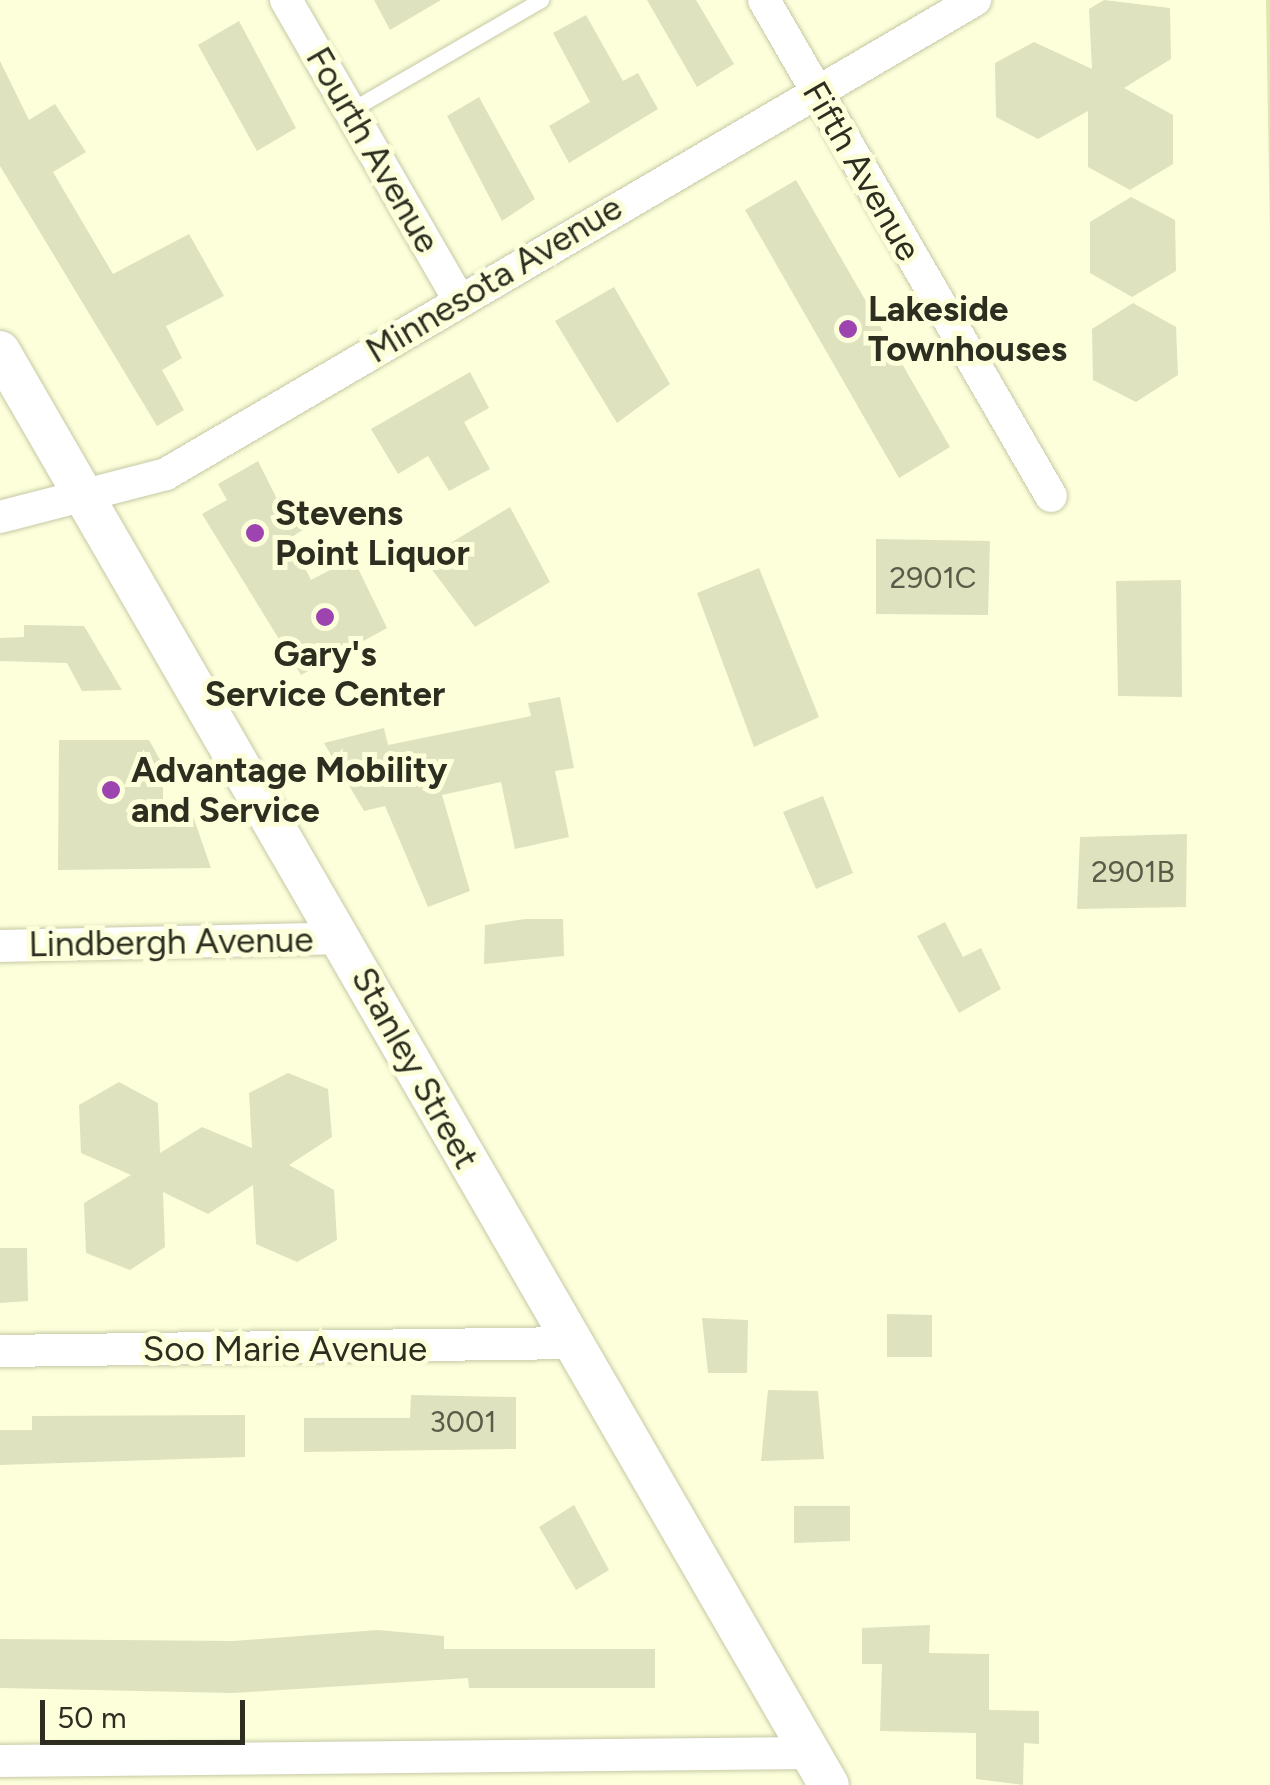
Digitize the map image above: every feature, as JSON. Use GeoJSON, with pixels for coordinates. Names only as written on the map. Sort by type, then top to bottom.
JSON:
{"type":"FeatureCollection","features":[{"type":"Feature","properties":{"kind":"street","name":"Fourth Avenue"},"geometry":{"type":"LineString","coordinates":[[286,0],[458,300]]}},
{"type":"Feature","properties":{"kind":"street","name":"Fifth Avenue"},"geometry":{"type":"LineString","coordinates":[[764,0],[1052,496]]}},
{"type":"Feature","properties":{"kind":"street","name":"Minnesota Avenue"},"geometry":{"type":"LineString","coordinates":[[0,518],[89,502],[166,474],[814,88],[974,0]]}},
{"type":"Feature","properties":{"kind":"street","name":"Stanley Street"},"geometry":{"type":"LineString","coordinates":[[0,351],[342,938],[570,1344],[819,1769]]}},
{"type":"Feature","properties":{"kind":"street","name":"Lindbergh Avenue"},"geometry":{"type":"LineString","coordinates":[[0,946],[342,938]]}},
{"type":"Feature","properties":{"kind":"street","name":"Soo Marie Avenue"},"geometry":{"type":"LineString","coordinates":[[0,1351],[570,1344]]}},
{"type":"Feature","properties":{"kind":"street"},"geometry":{"type":"LineString","coordinates":[[0,1761],[819,1769]]}},
{"type":"Feature","properties":{"kind":"lane"},"geometry":{"type":"LineString","coordinates":[[351,110],[540,0]]}},
{"type":"Feature","properties":{"kind":"green space"},"geometry":{"type":"Polygon","coordinates":[[[1266,0],[1270,0],[1270,234],[1266,0]]]}},
{"type":"Feature","properties":{"kind":"building"},"geometry":{"type":"Polygon","coordinates":[[[374,0],[441,0],[390,30],[374,0]]]}},
{"type":"Feature","properties":{"kind":"building"},"geometry":{"type":"Polygon","coordinates":[[[647,0],[696,0],[734,64],[697,87],[647,0]]]}},
{"type":"Feature","properties":{"kind":"building"},"geometry":{"type":"Polygon","coordinates":[[[1104,0],[1170,8],[1171,59],[1124,88],[1173,115],[1173,164],[1130,190],[1088,167],[1088,111],[1038,139],[996,117],[995,63],[1034,42],[1092,69],[1089,9],[1104,0]]]}},
{"type":"Feature","properties":{"kind":"building"},"geometry":{"type":"Polygon","coordinates":[[[586,15],[623,81],[638,73],[658,109],[569,163],[549,126],[590,102],[553,33],[586,15]]]}},
{"type":"Feature","properties":{"kind":"building"},"geometry":{"type":"Polygon","coordinates":[[[239,21],[296,128],[257,151],[198,45],[239,21]]]}},
{"type":"Feature","properties":{"kind":"building"},"geometry":{"type":"Polygon","coordinates":[[[0,61],[29,120],[55,104],[86,152],[53,172],[113,274],[189,234],[224,296],[166,326],[182,358],[162,370],[184,410],[157,426],[0,166],[0,61]]]}},
{"type":"Feature","properties":{"kind":"building"},"geometry":{"type":"Polygon","coordinates":[[[479,97],[535,199],[502,221],[447,116],[479,97]]]}},
{"type":"Feature","properties":{"kind":"building","name":"Lakeside Townhouses"},"geometry":{"type":"Polygon","coordinates":[[[796,180],[950,447],[899,478],[745,210],[796,180]]]}},
{"type":"Feature","properties":{"kind":"building"},"geometry":{"type":"Polygon","coordinates":[[[1131,197],[1175,220],[1176,271],[1132,297],[1090,273],[1090,222],[1131,197]]]}},
{"type":"Feature","properties":{"kind":"building"},"geometry":{"type":"Polygon","coordinates":[[[614,287],[670,384],[617,423],[555,321],[614,287]]]}},
{"type":"Feature","properties":{"kind":"building"},"geometry":{"type":"Polygon","coordinates":[[[1133,303],[1176,327],[1178,375],[1136,402],[1093,380],[1092,329],[1133,303]]]}},
{"type":"Feature","properties":{"kind":"building"},"geometry":{"type":"Polygon","coordinates":[[[470,372],[489,408],[464,422],[490,469],[449,491],[428,456],[398,474],[371,429],[470,372]]]}},
{"type":"Feature","properties":{"kind":"building"},"geometry":{"type":"Polygon","coordinates":[[[258,461],[279,503],[292,498],[306,528],[290,538],[311,580],[353,558],[387,628],[301,675],[202,514],[227,500],[218,484],[258,461]]]}},
{"type":"Feature","properties":{"kind":"building"},"geometry":{"type":"Polygon","coordinates":[[[510,507],[550,582],[475,627],[424,559],[510,507]]]}},
{"type":"Feature","properties":{"kind":"building"},"geometry":{"type":"Polygon","coordinates":[[[876,539],[990,541],[988,615],[876,614],[876,539]]]}},
{"type":"Feature","properties":{"kind":"building"},"geometry":{"type":"Polygon","coordinates":[[[759,568],[819,717],[754,747],[697,593],[759,568]]]}},
{"type":"Feature","properties":{"kind":"building"},"geometry":{"type":"Polygon","coordinates":[[[1181,580],[1182,697],[1118,696],[1116,581],[1181,580]]]}},
{"type":"Feature","properties":{"kind":"building"},"geometry":{"type":"Polygon","coordinates":[[[24,625],[84,626],[122,690],[82,691],[67,663],[0,661],[0,638],[24,637],[24,625]]]}},
{"type":"Feature","properties":{"kind":"building"},"geometry":{"type":"Polygon","coordinates":[[[560,697],[574,768],[555,771],[569,837],[515,849],[501,782],[442,795],[470,891],[428,907],[385,806],[364,811],[324,743],[384,728],[388,745],[531,716],[528,703],[560,697]]]}},
{"type":"Feature","properties":{"kind":"building","name":"Advantage Mobility and Service"},"geometry":{"type":"Polygon","coordinates":[[[59,740],[149,740],[163,765],[163,816],[193,816],[211,868],[58,870],[59,740]]]}},
{"type":"Feature","properties":{"kind":"building"},"geometry":{"type":"Polygon","coordinates":[[[823,796],[853,873],[816,889],[783,812],[823,796]]]}},
{"type":"Feature","properties":{"kind":"building"},"geometry":{"type":"Polygon","coordinates":[[[1187,834],[1186,907],[1077,909],[1080,837],[1187,834]]]}},
{"type":"Feature","properties":{"kind":"building"},"geometry":{"type":"Polygon","coordinates":[[[563,919],[564,956],[484,964],[485,925],[563,919]]]}},
{"type":"Feature","properties":{"kind":"building"},"geometry":{"type":"Polygon","coordinates":[[[945,922],[963,957],[981,948],[1001,989],[959,1013],[917,936],[945,922]]]}},
{"type":"Feature","properties":{"kind":"building"},"geometry":{"type":"Polygon","coordinates":[[[288,1073],[328,1089],[332,1137],[289,1165],[334,1190],[337,1240],[297,1262],[256,1244],[253,1185],[208,1214],[163,1192],[165,1247],[130,1270],[86,1253],[84,1203],[131,1175],[81,1153],[79,1105],[119,1082],[158,1103],[160,1153],[202,1127],[252,1148],[249,1093],[288,1073]]]}},
{"type":"Feature","properties":{"kind":"building"},"geometry":{"type":"Polygon","coordinates":[[[0,1248],[27,1248],[28,1301],[0,1303],[0,1248]]]}},
{"type":"Feature","properties":{"kind":"building"},"geometry":{"type":"Polygon","coordinates":[[[887,1314],[932,1315],[932,1357],[887,1357],[887,1314]]]}},
{"type":"Feature","properties":{"kind":"building"},"geometry":{"type":"Polygon","coordinates":[[[702,1318],[748,1320],[747,1373],[708,1373],[702,1318]]]}},
{"type":"Feature","properties":{"kind":"building"},"geometry":{"type":"Polygon","coordinates":[[[768,1390],[818,1391],[824,1459],[761,1461],[768,1390]]]}},
{"type":"Feature","properties":{"kind":"building"},"geometry":{"type":"Polygon","coordinates":[[[411,1395],[516,1397],[516,1449],[304,1452],[304,1418],[410,1418],[411,1395]]]}},
{"type":"Feature","properties":{"kind":"building"},"geometry":{"type":"Polygon","coordinates":[[[245,1415],[245,1457],[0,1465],[0,1430],[32,1430],[32,1416],[245,1415]]]}},
{"type":"Feature","properties":{"kind":"building"},"geometry":{"type":"Polygon","coordinates":[[[574,1505],[609,1570],[576,1590],[539,1527],[574,1505]]]}},
{"type":"Feature","properties":{"kind":"building"},"geometry":{"type":"Polygon","coordinates":[[[794,1506],[850,1506],[850,1541],[794,1543],[794,1506]]]}},
{"type":"Feature","properties":{"kind":"building"},"geometry":{"type":"Polygon","coordinates":[[[930,1625],[929,1653],[989,1654],[989,1710],[1039,1711],[1039,1744],[1024,1743],[1023,1785],[976,1779],[976,1733],[880,1731],[882,1664],[862,1664],[862,1628],[930,1625]]]}},
{"type":"Feature","properties":{"kind":"building"},"geometry":{"type":"Polygon","coordinates":[[[378,1630],[444,1636],[444,1649],[655,1649],[655,1688],[469,1688],[468,1678],[233,1693],[0,1688],[0,1639],[233,1641],[378,1630]]]}},
{"type":"Feature","properties":{"kind":"place","name":"Lakeside Townhouses"},"geometry":{"type":"Point","coordinates":[848,329]}},
{"type":"Feature","properties":{"kind":"place","name":"Stevens Point Liquor"},"geometry":{"type":"Point","coordinates":[255,533]}},
{"type":"Feature","properties":{"kind":"place","name":"Gary's Service Center"},"geometry":{"type":"Point","coordinates":[325,617]}},
{"type":"Feature","properties":{"kind":"place","name":"Advantage Mobility and Service"},"geometry":{"type":"Point","coordinates":[111,790]}}]}
